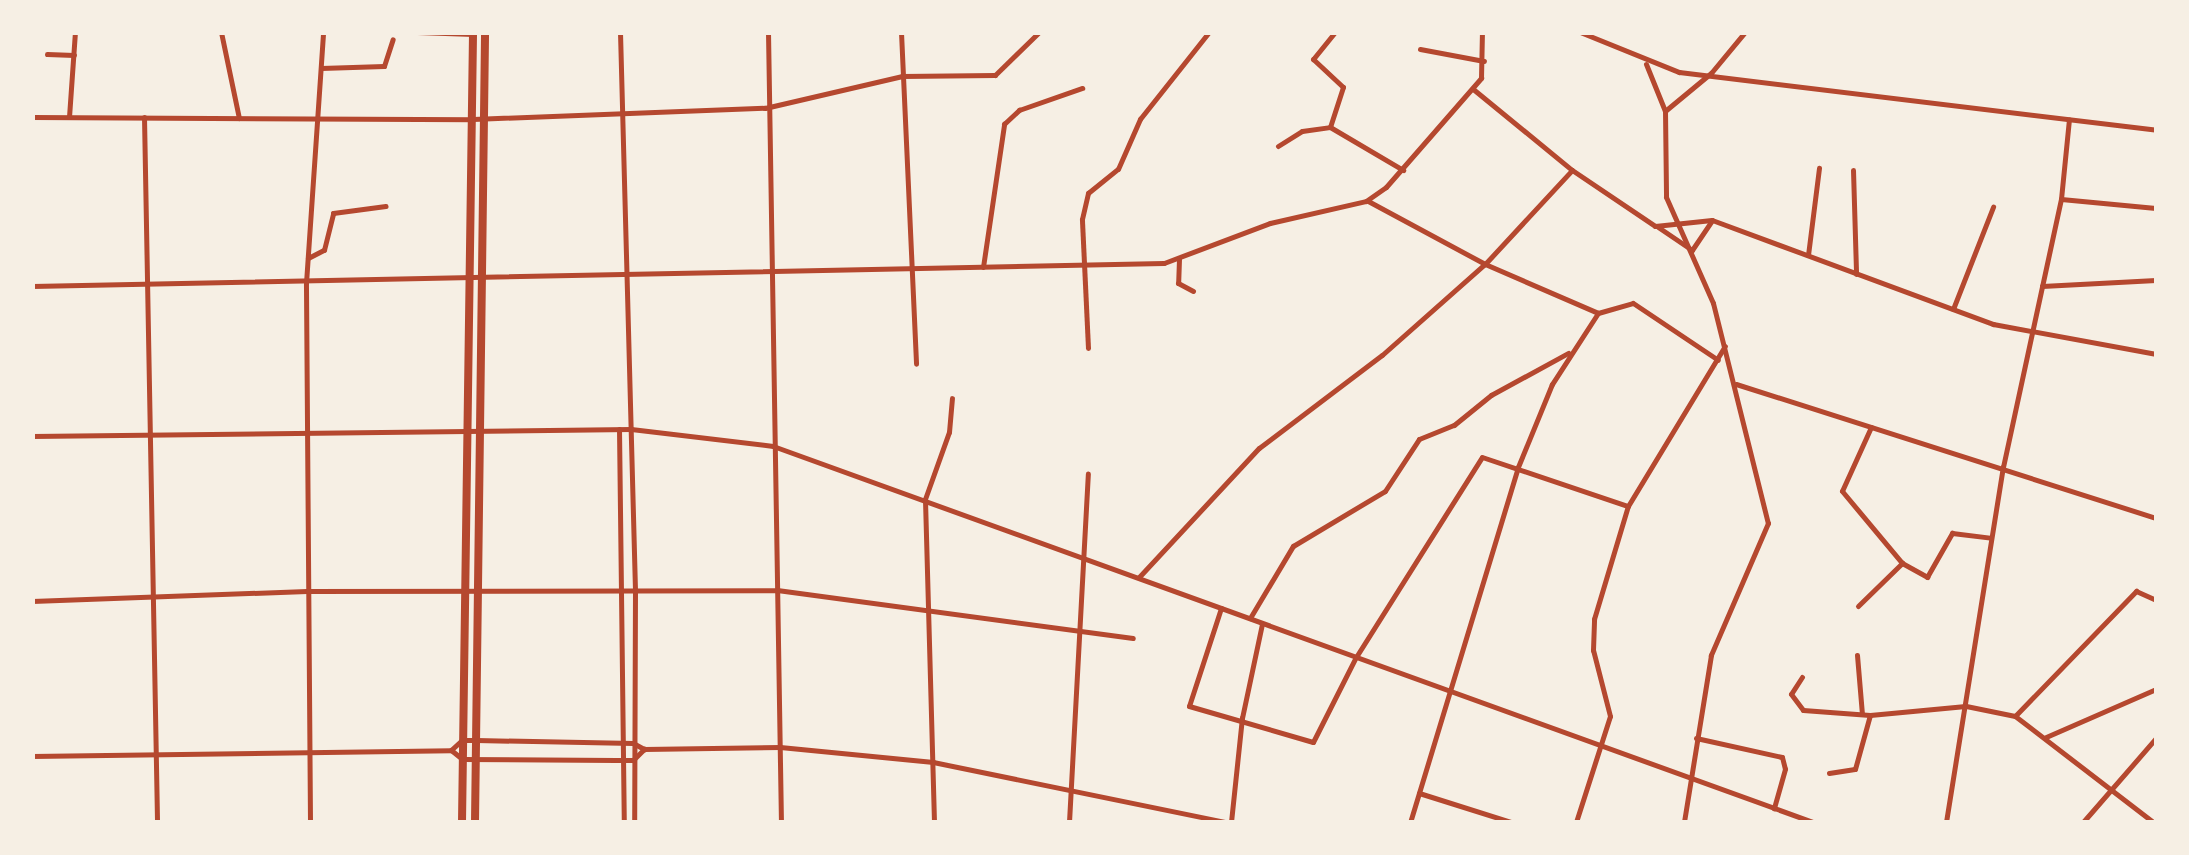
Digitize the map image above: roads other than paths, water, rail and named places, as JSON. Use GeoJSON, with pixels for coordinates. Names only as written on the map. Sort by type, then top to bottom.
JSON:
{"type":"FeatureCollection","features":[{"type":"Feature","properties":{"kind":"main road"},"geometry":{"type":"LineString","coordinates":[[476,822],[486,32]]}},
{"type":"Feature","properties":{"kind":"main road"},"geometry":{"type":"LineString","coordinates":[[462,822],[473,33]]}},
{"type":"Feature","properties":{"kind":"street"},"geometry":{"type":"LineString","coordinates":[[70,117],[76,32]]}},
{"type":"Feature","properties":{"kind":"street"},"geometry":{"type":"LineString","coordinates":[[221,32],[238,118]]}},
{"type":"Feature","properties":{"kind":"street"},"geometry":{"type":"LineString","coordinates":[[310,822],[306,283],[323,32]]}},
{"type":"Feature","properties":{"kind":"street"},"geometry":{"type":"LineString","coordinates":[[418,32],[473,33]]}},
{"type":"Feature","properties":{"kind":"street"},"geometry":{"type":"LineString","coordinates":[[620,32],[635,590],[634,822]]}},
{"type":"Feature","properties":{"kind":"street"},"geometry":{"type":"LineString","coordinates":[[768,32],[765,108],[781,822]]}},
{"type":"Feature","properties":{"kind":"street"},"geometry":{"type":"LineString","coordinates":[[902,32],[916,364]]}},
{"type":"Feature","properties":{"kind":"street"},"geometry":{"type":"LineString","coordinates":[[32,117],[472,120],[765,108],[902,76],[995,75],[1039,32]]}},
{"type":"Feature","properties":{"kind":"street"},"geometry":{"type":"LineString","coordinates":[[1088,348],[1082,270],[1088,193],[1118,169],[1140,119],[1209,32]]}},
{"type":"Feature","properties":{"kind":"street"},"geometry":{"type":"LineString","coordinates":[[1330,127],[1344,86],[1313,59],[1335,32]]}},
{"type":"Feature","properties":{"kind":"street"},"geometry":{"type":"LineString","coordinates":[[32,286],[150,288],[624,270],[1082,270],[1178,259],[1270,223],[1366,200],[1403,170],[1473,89],[1484,60],[1482,32]]}},
{"type":"Feature","properties":{"kind":"street"},"geometry":{"type":"LineString","coordinates":[[1580,32],[1646,64],[2156,130]]}},
{"type":"Feature","properties":{"kind":"street"},"geometry":{"type":"LineString","coordinates":[[1666,110],[1712,72],[1745,32]]}},
{"type":"Feature","properties":{"kind":"street"},"geometry":{"type":"LineString","coordinates":[[321,68],[384,66],[394,39]]}},
{"type":"Feature","properties":{"kind":"street"},"geometry":{"type":"LineString","coordinates":[[1420,49],[1484,60]]}},
{"type":"Feature","properties":{"kind":"street"},"geometry":{"type":"LineString","coordinates":[[47,54],[74,55]]}},
{"type":"Feature","properties":{"kind":"street"},"geometry":{"type":"LineString","coordinates":[[1646,64],[1666,110],[1663,186],[1692,250],[1726,345],[1768,523],[1716,640],[1695,738],[1684,822]]}},
{"type":"Feature","properties":{"kind":"street"},"geometry":{"type":"LineString","coordinates":[[982,267],[1004,124],[1018,110],[1082,88]]}},
{"type":"Feature","properties":{"kind":"street"},"geometry":{"type":"LineString","coordinates":[[1473,89],[1572,170],[1692,250]]}},
{"type":"Feature","properties":{"kind":"street"},"geometry":{"type":"LineString","coordinates":[[144,117],[150,288],[156,822]]}},
{"type":"Feature","properties":{"kind":"street"},"geometry":{"type":"LineString","coordinates":[[1946,822],[1990,538],[2060,198],[2070,120]]}},
{"type":"Feature","properties":{"kind":"street"},"geometry":{"type":"LineString","coordinates":[[1278,146],[1302,130],[1330,127],[1403,170]]}},
{"type":"Feature","properties":{"kind":"street"},"geometry":{"type":"LineString","coordinates":[[1808,255],[1819,168]]}},
{"type":"Feature","properties":{"kind":"street"},"geometry":{"type":"LineString","coordinates":[[1139,577],[1259,448],[1372,363],[1485,264],[1572,170]]}},
{"type":"Feature","properties":{"kind":"street"},"geometry":{"type":"LineString","coordinates":[[1853,170],[1856,274]]}},
{"type":"Feature","properties":{"kind":"street"},"geometry":{"type":"LineString","coordinates":[[2060,198],[2156,208]]}},
{"type":"Feature","properties":{"kind":"street"},"geometry":{"type":"LineString","coordinates":[[1366,200],[1485,264],[1598,313]]}},
{"type":"Feature","properties":{"kind":"street"},"geometry":{"type":"LineString","coordinates":[[308,258],[324,250],[333,213],[386,206]]}},
{"type":"Feature","properties":{"kind":"street"},"geometry":{"type":"LineString","coordinates":[[1953,310],[1994,206]]}},
{"type":"Feature","properties":{"kind":"street"},"geometry":{"type":"LineString","coordinates":[[1655,226],[1712,220],[2031,335],[2156,354]]}},
{"type":"Feature","properties":{"kind":"street"},"geometry":{"type":"LineString","coordinates":[[1692,250],[1712,220]]}},
{"type":"Feature","properties":{"kind":"street"},"geometry":{"type":"LineString","coordinates":[[1178,259],[1178,283],[1193,291]]}},
{"type":"Feature","properties":{"kind":"street"},"geometry":{"type":"LineString","coordinates":[[2042,286],[2156,280]]}},
{"type":"Feature","properties":{"kind":"street"},"geometry":{"type":"LineString","coordinates":[[1410,822],[1518,467],[1570,352],[1598,313],[1633,303],[1718,360]]}},
{"type":"Feature","properties":{"kind":"street"},"geometry":{"type":"LineString","coordinates":[[1576,822],[1611,710],[1593,650],[1594,618],[1628,506],[1726,345]]}},
{"type":"Feature","properties":{"kind":"street"},"geometry":{"type":"LineString","coordinates":[[1250,619],[1292,546],[1385,491],[1419,439],[1454,425],[1490,394],[1570,352]]}},
{"type":"Feature","properties":{"kind":"street"},"geometry":{"type":"LineString","coordinates":[[1736,384],[2003,466],[2156,518]]}},
{"type":"Feature","properties":{"kind":"street"},"geometry":{"type":"LineString","coordinates":[[934,822],[926,498],[949,432],[952,398]]}},
{"type":"Feature","properties":{"kind":"street"},"geometry":{"type":"LineString","coordinates":[[1871,427],[1842,491],[1902,563],[1927,577],[1952,534],[1990,538]]}},
{"type":"Feature","properties":{"kind":"street"},"geometry":{"type":"LineString","coordinates":[[620,428],[624,822]]}},
{"type":"Feature","properties":{"kind":"street"},"geometry":{"type":"LineString","coordinates":[[32,436],[620,428],[773,446],[926,498],[1598,748],[1689,776],[1813,822]]}},
{"type":"Feature","properties":{"kind":"street"},"geometry":{"type":"LineString","coordinates":[[1221,608],[1188,704],[1314,742],[1356,657],[1482,457],[1628,506]]}},
{"type":"Feature","properties":{"kind":"street"},"geometry":{"type":"LineString","coordinates":[[1069,822],[1075,631],[1088,474]]}},
{"type":"Feature","properties":{"kind":"street"},"geometry":{"type":"LineString","coordinates":[[1858,606],[1902,563]]}},
{"type":"Feature","properties":{"kind":"street"},"geometry":{"type":"LineString","coordinates":[[32,601],[307,592],[777,590],[1133,638]]}},
{"type":"Feature","properties":{"kind":"street"},"geometry":{"type":"LineString","coordinates":[[2015,716],[2136,592],[2156,600]]}},
{"type":"Feature","properties":{"kind":"street"},"geometry":{"type":"LineString","coordinates":[[451,750],[462,740],[623,742],[644,749],[780,747],[934,762],[1228,822],[1242,718],[1262,624]]}},
{"type":"Feature","properties":{"kind":"street"},"geometry":{"type":"LineString","coordinates":[[1830,774],[1855,769],[1866,714],[1857,654]]}},
{"type":"Feature","properties":{"kind":"street"},"geometry":{"type":"LineString","coordinates":[[1802,676],[1791,694],[1795,706],[1866,714],[1966,706],[2015,716],[2046,736],[2153,822]]}},
{"type":"Feature","properties":{"kind":"street"},"geometry":{"type":"LineString","coordinates":[[2046,736],[2156,689]]}},
{"type":"Feature","properties":{"kind":"street"},"geometry":{"type":"LineString","coordinates":[[1695,738],[1782,757],[1785,769],[1774,808]]}},
{"type":"Feature","properties":{"kind":"street"},"geometry":{"type":"LineString","coordinates":[[2084,822],[2156,738]]}},
{"type":"Feature","properties":{"kind":"street"},"geometry":{"type":"LineString","coordinates":[[32,756],[451,750],[462,759],[476,760],[633,760],[644,749]]}},
{"type":"Feature","properties":{"kind":"street"},"geometry":{"type":"LineString","coordinates":[[1419,793],[1511,822]]}}]}
